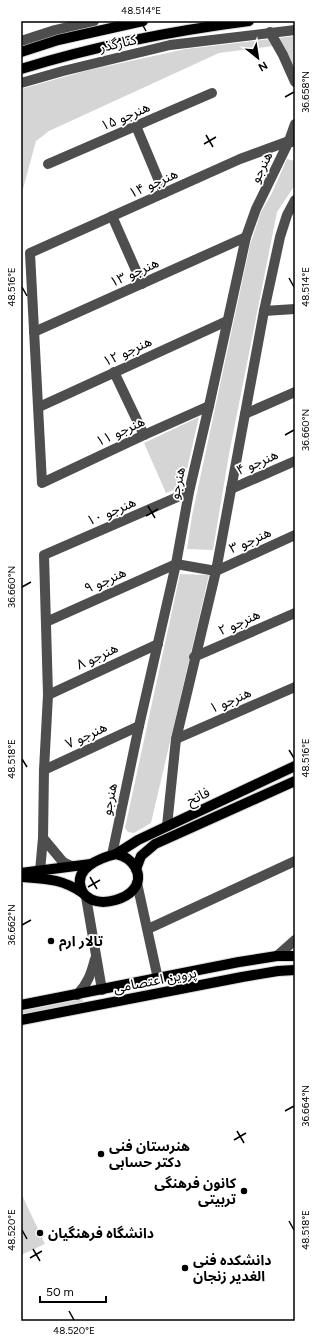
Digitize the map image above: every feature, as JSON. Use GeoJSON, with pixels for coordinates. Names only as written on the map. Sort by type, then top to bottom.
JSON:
{"type":"FeatureCollection","features":[{"type":"Feature","properties":{"kind":"main road"},"geometry":{"type":"LineString","coordinates":[[21,52],[58,40],[142,21]]}},
{"type":"Feature","properties":{"kind":"main road"},"geometry":{"type":"LineString","coordinates":[[21,69],[62,56],[141,38],[213,25],[248,21]]}},
{"type":"Feature","properties":{"kind":"main road","name":"فاتح"},"geometry":{"type":"LineString","coordinates":[[114,855],[138,840],[295,766]]}},
{"type":"Feature","properties":{"kind":"main road","name":"فاتح"},"geometry":{"type":"LineString","coordinates":[[136,869],[141,856],[146,850],[155,844],[295,781]]}},
{"type":"Feature","properties":{"kind":"main road"},"geometry":{"type":"LineString","coordinates":[[167,826],[172,836]]}},
{"type":"Feature","properties":{"kind":"main road"},"geometry":{"type":"LineString","coordinates":[[21,873],[93,863],[114,855],[129,859],[136,869],[138,876],[137,883],[133,891],[116,900],[102,903],[91,900],[73,886],[61,882],[21,877]]}},
{"type":"Feature","properties":{"kind":"main road"},"geometry":{"type":"LineString","coordinates":[[84,895],[80,883],[80,876],[93,863]]}},
{"type":"Feature","properties":{"kind":"main road","name":"پروین اعتصامی"},"geometry":{"type":"LineString","coordinates":[[21,1006],[76,994],[277,956],[295,956]]}},
{"type":"Feature","properties":{"kind":"main road","name":"پروین اعتصامی"},"geometry":{"type":"LineString","coordinates":[[21,1020],[256,974],[295,970]]}},
{"type":"Feature","properties":{"kind":"main road"},"geometry":{"type":"LineString","coordinates":[[158,978],[161,993]]}},
{"type":"Feature","properties":{"kind":"main road"},"geometry":{"type":"LineString","coordinates":[[102,990],[105,1004]]}},
{"type":"Feature","properties":{"kind":"street","name":"کنارگذر"},"geometry":{"type":"LineString","coordinates":[[21,41],[56,30],[94,21]]}},
{"type":"Feature","properties":{"kind":"street","name":"کنارگذر"},"geometry":{"type":"LineString","coordinates":[[21,83],[63,71],[170,45],[295,30]]}},
{"type":"Feature","properties":{"kind":"street"},"geometry":{"type":"LineString","coordinates":[[270,32],[283,55],[295,82]]}},
{"type":"Feature","properties":{"kind":"street","name":"هنرجو ۱۵"},"geometry":{"type":"LineString","coordinates":[[48,164],[212,93]]}},
{"type":"Feature","properties":{"kind":"street","name":"هنرجو"},"geometry":{"type":"LineString","coordinates":[[114,855],[139,726],[176,564],[189,492],[246,237],[256,209],[292,142],[295,124]]}},
{"type":"Feature","properties":{"kind":"street"},"geometry":{"type":"LineString","coordinates":[[136,126],[164,193]]}},
{"type":"Feature","properties":{"kind":"street","name":"هنرجو ۱۴"},"geometry":{"type":"LineString","coordinates":[[34,332],[30,253],[240,159],[292,142]]}},
{"type":"Feature","properties":{"kind":"street"},"geometry":{"type":"LineString","coordinates":[[167,826],[176,739],[194,657],[216,570],[244,414],[280,237],[287,215],[295,200]]}},
{"type":"Feature","properties":{"kind":"street"},"geometry":{"type":"LineString","coordinates":[[112,216],[142,284]]}},
{"type":"Feature","properties":{"kind":"street","name":"هنرجو ۱۳"},"geometry":{"type":"LineString","coordinates":[[34,332],[246,237]]}},
{"type":"Feature","properties":{"kind":"street"},"geometry":{"type":"LineString","coordinates":[[264,311],[295,309]]}},
{"type":"Feature","properties":{"kind":"street","name":"هنرجو ۱۲"},"geometry":{"type":"LineString","coordinates":[[39,407],[228,320]]}},
{"type":"Feature","properties":{"kind":"street"},"geometry":{"type":"LineString","coordinates":[[34,332],[39,407]]}},
{"type":"Feature","properties":{"kind":"street"},"geometry":{"type":"LineString","coordinates":[[114,372],[144,435]]}},
{"type":"Feature","properties":{"kind":"street"},"geometry":{"type":"LineString","coordinates":[[244,414],[295,392]]}},
{"type":"Feature","properties":{"kind":"street","name":"هنرجو ۱۱"},"geometry":{"type":"LineString","coordinates":[[39,407],[42,483],[209,406]]}},
{"type":"Feature","properties":{"kind":"street","name":"هنرجو ۴"},"geometry":{"type":"LineString","coordinates":[[231,489],[295,461]]}},
{"type":"Feature","properties":{"kind":"street","name":"هنرجو ۱۰"},"geometry":{"type":"LineString","coordinates":[[46,622],[44,555],[189,492]]}},
{"type":"Feature","properties":{"kind":"street","name":"هنرجو ۳"},"geometry":{"type":"LineString","coordinates":[[216,570],[295,536]]}},
{"type":"Feature","properties":{"kind":"street"},"geometry":{"type":"LineString","coordinates":[[176,564],[216,570]]}},
{"type":"Feature","properties":{"kind":"street","name":"هنرجو ۹"},"geometry":{"type":"LineString","coordinates":[[46,622],[176,564]]}},
{"type":"Feature","properties":{"kind":"street","name":"هنرجو ۲"},"geometry":{"type":"LineString","coordinates":[[194,657],[295,613]]}},
{"type":"Feature","properties":{"kind":"street"},"geometry":{"type":"LineString","coordinates":[[40,871],[43,838],[44,770],[48,695],[46,622]]}},
{"type":"Feature","properties":{"kind":"street","name":"هنرجو ۸"},"geometry":{"type":"LineString","coordinates":[[48,695],[158,644]]}},
{"type":"Feature","properties":{"kind":"street","name":"هنرجو ۱"},"geometry":{"type":"LineString","coordinates":[[176,739],[295,687]]}},
{"type":"Feature","properties":{"kind":"street","name":"هنرجو ۷"},"geometry":{"type":"LineString","coordinates":[[44,770],[139,726]]}},
{"type":"Feature","properties":{"kind":"street"},"geometry":{"type":"LineString","coordinates":[[43,838],[63,862],[71,866]]}},
{"type":"Feature","properties":{"kind":"street"},"geometry":{"type":"LineString","coordinates":[[148,928],[295,861]]}},
{"type":"Feature","properties":{"kind":"street"},"geometry":{"type":"LineString","coordinates":[[137,883],[158,978]]}},
{"type":"Feature","properties":{"kind":"street"},"geometry":{"type":"LineString","coordinates":[[84,895],[102,990]]}},
{"type":"Feature","properties":{"kind":"street"},"geometry":{"type":"LineString","coordinates":[[277,956],[295,940]]}},
{"type":"Feature","properties":{"kind":"street"},"geometry":{"type":"LineString","coordinates":[[76,994],[85,985],[91,975],[96,955]]}},
{"type":"Feature","properties":{"kind":"shaded area"},"geometry":{"type":"Polygon","coordinates":[[[295,36],[295,76],[274,46],[219,53],[49,131],[36,141],[23,189],[21,190],[21,89],[89,70],[186,49],[295,36]]]}},
{"type":"Feature","properties":{"kind":"shaded area"},"geometry":{"type":"Polygon","coordinates":[[[287,159],[295,161],[295,185],[277,212],[229,454],[213,550],[187,549],[192,516],[250,245],[261,212],[272,193],[287,159]]]}},
{"type":"Feature","properties":{"kind":"shaded area"},"geometry":{"type":"Polygon","coordinates":[[[199,417],[183,486],[166,493],[144,443],[199,417]]]}},
{"type":"Feature","properties":{"kind":"shaded area"},"geometry":{"type":"Polygon","coordinates":[[[180,574],[209,575],[151,823],[134,833],[128,832],[125,828],[180,574]]]}},
{"type":"Feature","properties":{"kind":"shaded area"},"geometry":{"type":"Polygon","coordinates":[[[83,999],[83,1005],[21,1017],[21,1011],[83,999]]]}},
{"type":"Feature","properties":{"kind":"shaded area"},"geometry":{"type":"Polygon","coordinates":[[[21,1193],[45,1244],[21,1255],[21,1193]]]}},
{"type":"Feature","properties":{"kind":"place","name":"تالار ارم"},"geometry":{"type":"Point","coordinates":[51,941]}},
{"type":"Feature","properties":{"kind":"place","name":"هنرستان فنی دکتر حسابی"},"geometry":{"type":"Point","coordinates":[101,1154]}},
{"type":"Feature","properties":{"kind":"place","name":"کانون فرهنگی تربیتی"},"geometry":{"type":"Point","coordinates":[244,1191]}},
{"type":"Feature","properties":{"kind":"place","name":"دانشگاه فرهنگیان"},"geometry":{"type":"Point","coordinates":[40,1233]}},
{"type":"Feature","properties":{"kind":"place","name":"دانشکده فنی الغدیر زنجان"},"geometry":{"type":"Point","coordinates":[185,1268]}}]}
